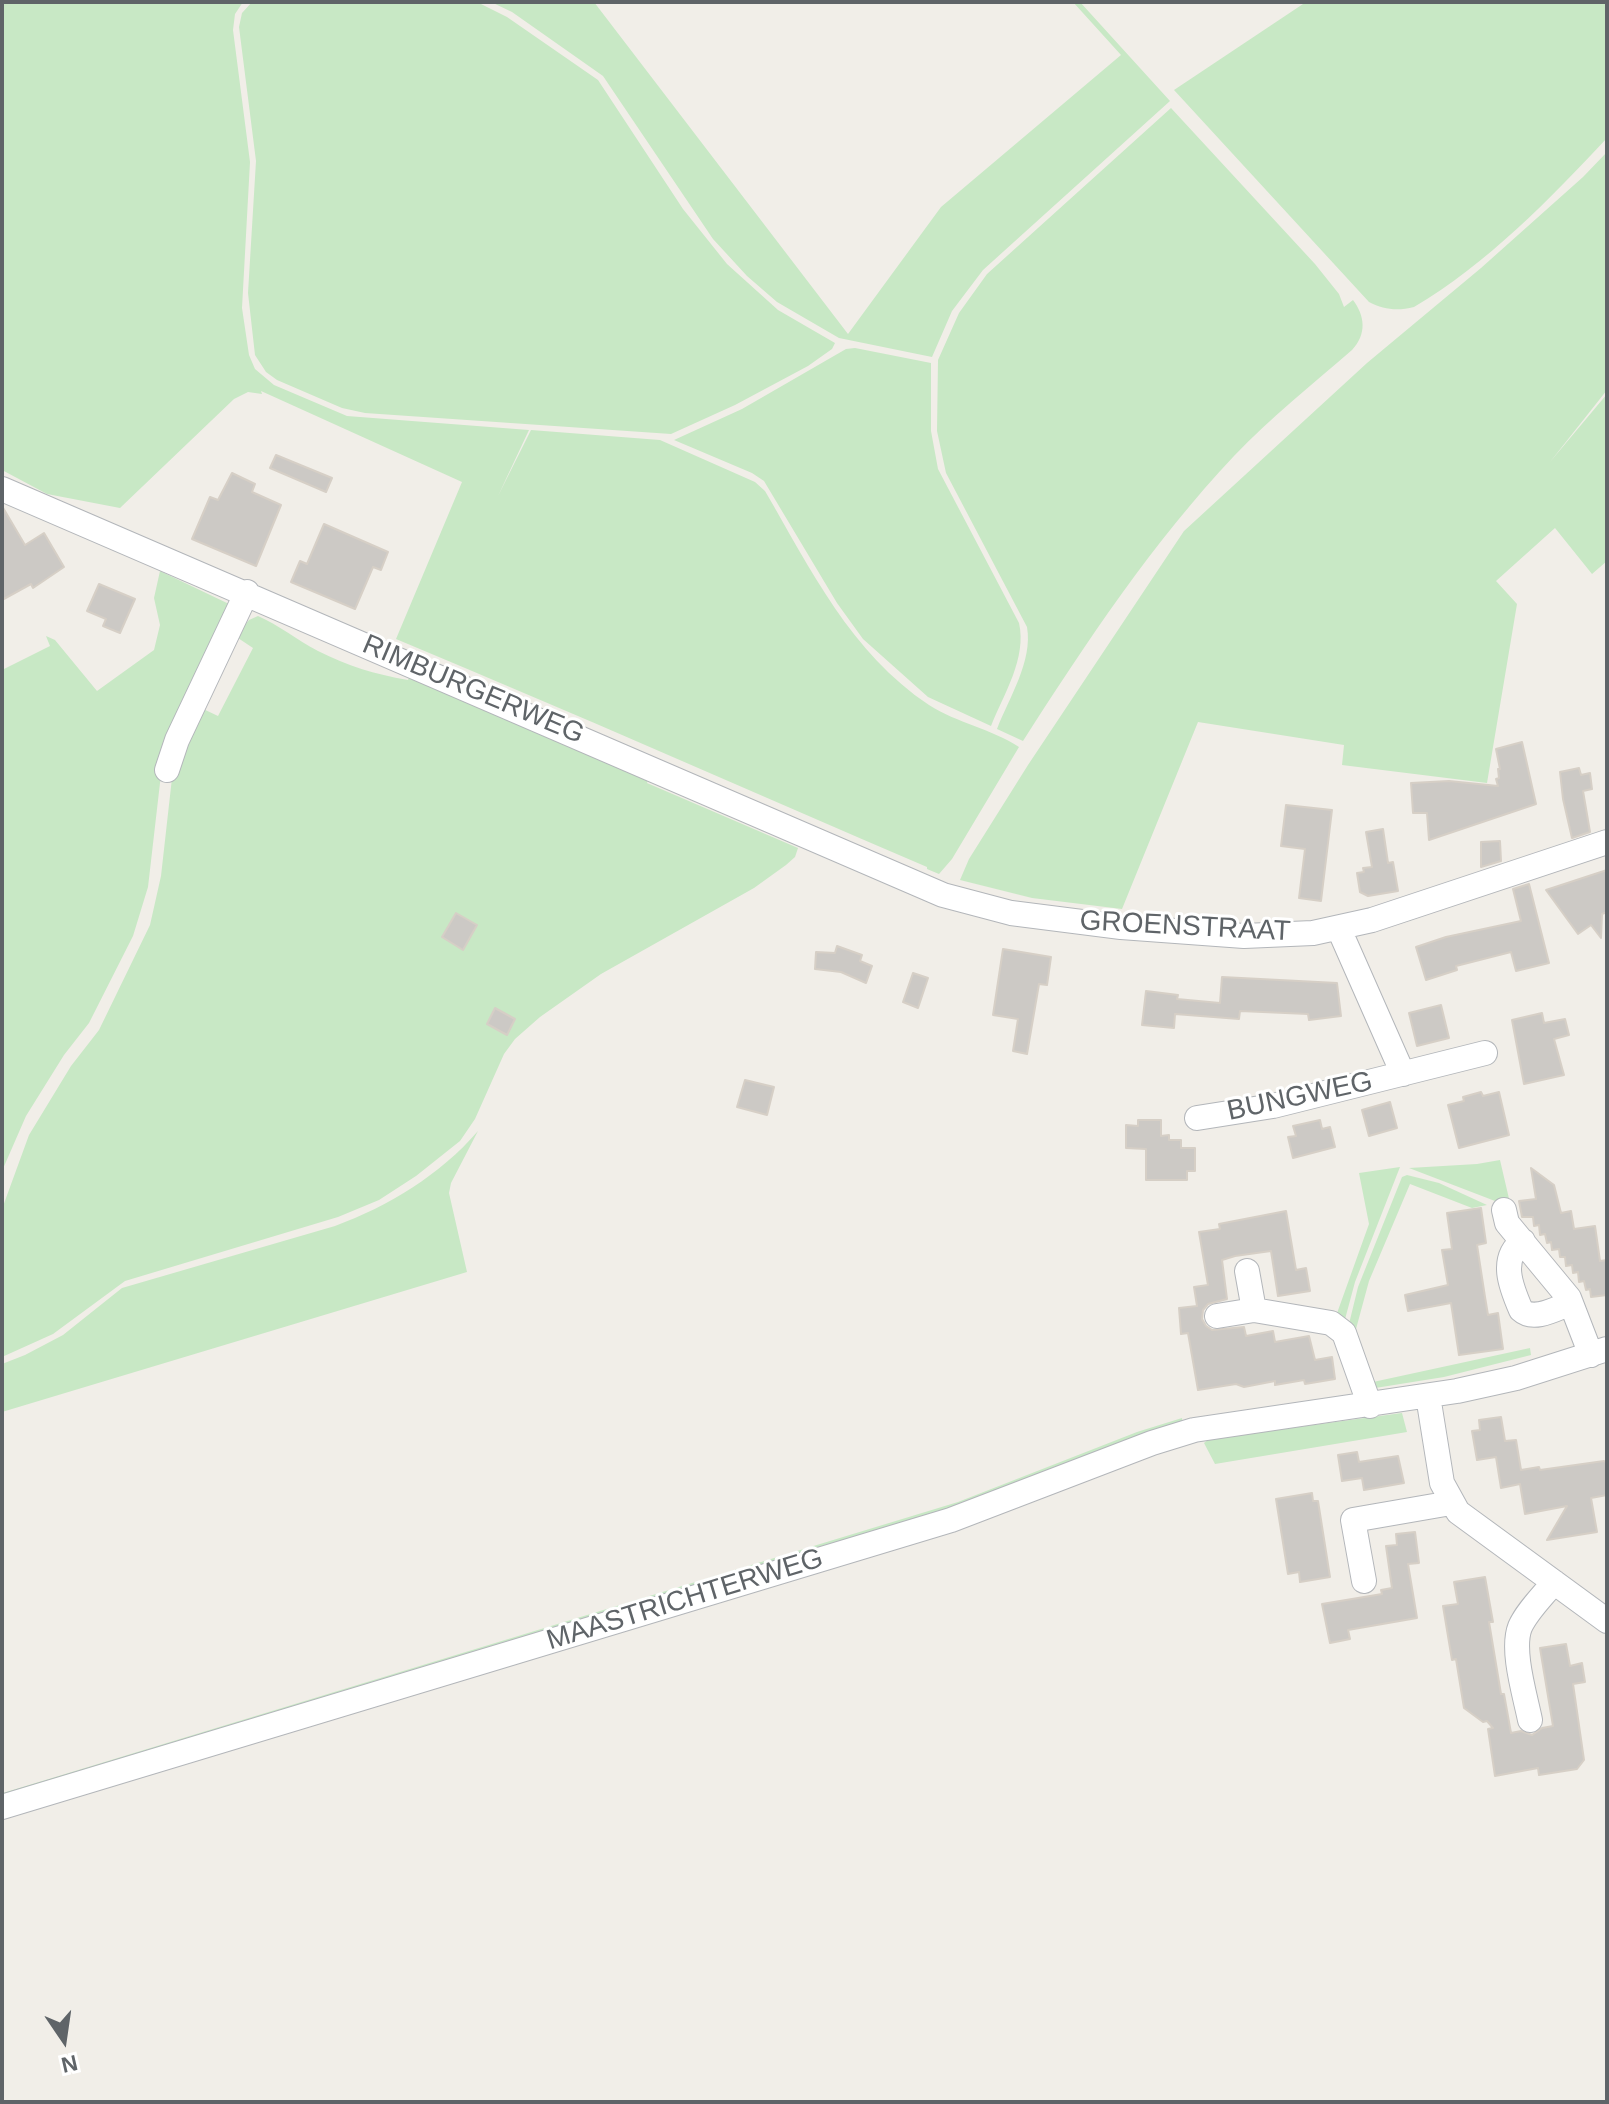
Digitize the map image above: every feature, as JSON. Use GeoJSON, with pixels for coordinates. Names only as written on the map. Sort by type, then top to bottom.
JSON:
{"type":"FeatureCollection","features":[{"type":"Feature","properties":{"kind":"street","name":"RIMBURGERWEG"},"geometry":{"type":"LineString","coordinates":[[2,489],[247,592],[943,895]]}},
{"type":"Feature","properties":{"kind":"street"},"geometry":{"type":"LineString","coordinates":[[167,770],[177,740],[247,592]]}},
{"type":"Feature","properties":{"kind":"street","name":"GROENSTRAAT"},"geometry":{"type":"LineString","coordinates":[[943,895],[1011,913],[1121,927],[1244,936],[1313,933],[1339,929],[1607,842]]}},
{"type":"Feature","properties":{"kind":"street","name":"BUNGWEG"},"geometry":{"type":"LineString","coordinates":[[1339,929],[1403,1074]]}},
{"type":"Feature","properties":{"kind":"street","name":"BUNGWEG"},"geometry":{"type":"LineString","coordinates":[[1197,1118],[1273,1106],[1485,1053]]}},
{"type":"Feature","properties":{"kind":"street","name":"MAASTRICHTERWEG"},"geometry":{"type":"LineString","coordinates":[[2,1807],[951,1520],[1152,1443],[1225,1424],[1428,1396],[1516,1378],[1599,1352],[1571,1303],[1507,1223],[1504,1210]]}},
{"type":"Feature","properties":{"kind":"street"},"geometry":{"type":"LineString","coordinates":[[1523,1241],[1509,1255],[1508,1267],[1521,1310],[1534,1316],[1571,1303]]}},
{"type":"Feature","properties":{"kind":"street"},"geometry":{"type":"LineString","coordinates":[[1247,1271],[1254,1310]]}},
{"type":"Feature","properties":{"kind":"street"},"geometry":{"type":"LineString","coordinates":[[1217,1316],[1254,1310],[1331,1323],[1338,1327],[1344,1333],[1370,1406]]}},
{"type":"Feature","properties":{"kind":"street"},"geometry":{"type":"LineString","coordinates":[[1428,1396],[1438,1468],[1451,1503],[1470,1523],[1605,1617]]}},
{"type":"Feature","properties":{"kind":"street"},"geometry":{"type":"LineString","coordinates":[[1364,1581],[1353,1520],[1451,1503]]}},
{"type":"Feature","properties":{"kind":"street"},"geometry":{"type":"LineString","coordinates":[[1530,1720],[1517,1638],[1525,1618],[1554,1582]]}},
{"type":"Feature","properties":{"kind":"green space"},"geometry":{"type":"Polygon","coordinates":[[[2,2],[243,2],[235,14],[233,30],[250,162],[242,308],[249,355],[255,369],[274,385],[347,416],[529,430],[498,496],[531,430],[660,440],[755,482],[765,491],[835,608],[877,661],[929,705],[1019,747],[952,859],[939,874],[396,639],[462,482],[261,391],[262,394],[248,392],[234,399],[120,508],[47,494],[2,470],[2,2]]]}},
{"type":"Feature","properties":{"kind":"green space"},"geometry":{"type":"Polygon","coordinates":[[[252,2],[477,2],[507,17],[598,80],[683,209],[727,264],[778,310],[835,343],[832,349],[808,366],[735,405],[671,434],[365,413],[342,408],[277,380],[266,372],[255,355],[248,293],[256,161],[239,27],[242,13],[252,2]]]}},
{"type":"Feature","properties":{"kind":"green space"},"geometry":{"type":"Polygon","coordinates":[[[491,2],[594,2],[848,334],[941,207],[1121,55],[1073,2],[1080,2],[1170,101],[983,270],[952,311],[932,357],[839,338],[777,302],[747,276],[713,239],[603,76],[512,12],[491,2]]]}},
{"type":"Feature","properties":{"kind":"green space"},"geometry":{"type":"Polygon","coordinates":[[[1306,2],[1607,2],[1607,138],[1492,251],[1441,290],[1414,307],[1391,309],[1375,305],[1174,90],[1306,2]]]}},
{"type":"Feature","properties":{"kind":"green space"},"geometry":{"type":"Polygon","coordinates":[[[1171,108],[1315,264],[1339,294],[1344,307],[1353,300],[1360,312],[1362,331],[1352,350],[1248,442],[1204,489],[1097,630],[1023,741],[997,729],[1027,653],[1027,627],[946,473],[937,431],[938,360],[959,313],[987,274],[1171,108]]]}},
{"type":"Feature","properties":{"kind":"green space"},"geometry":{"type":"Polygon","coordinates":[[[1607,152],[1607,390],[1550,462],[1607,394],[1607,561],[1592,574],[1555,528],[1496,581],[1517,604],[1487,783],[1342,765],[1344,745],[1198,722],[1122,909],[1032,898],[960,880],[969,859],[1028,765],[1184,531],[1367,363],[1481,268],[1607,152]]]}},
{"type":"Feature","properties":{"kind":"green space"},"geometry":{"type":"Polygon","coordinates":[[[855,348],[931,363],[931,431],[938,469],[1019,623],[1021,636],[1017,663],[991,726],[928,697],[863,639],[837,603],[764,481],[674,440],[742,409],[846,349],[855,348]]]}},
{"type":"Feature","properties":{"kind":"green space"},"geometry":{"type":"Polygon","coordinates":[[[160,571],[229,604],[163,757],[148,887],[133,936],[89,1023],[64,1055],[26,1116],[2,1171],[2,670],[50,646],[46,636],[55,640],[97,691],[154,650],[160,625],[154,598],[160,571]]]}},
{"type":"Feature","properties":{"kind":"green space"},"geometry":{"type":"Polygon","coordinates":[[[258,616],[340,661],[396,678],[408,680],[410,675],[649,778],[647,783],[798,848],[795,857],[754,888],[601,974],[540,1017],[515,1039],[504,1054],[475,1119],[460,1141],[379,1200],[338,1217],[125,1281],[53,1334],[2,1357],[2,1209],[29,1135],[71,1066],[99,1030],[150,925],[161,876],[172,778],[199,707],[218,716],[253,648],[235,636],[249,620],[258,616]]]}},
{"type":"Feature","properties":{"kind":"green space"},"geometry":{"type":"Polygon","coordinates":[[[478,1131],[451,1183],[449,1193],[467,1272],[2,1412],[2,1364],[63,1335],[122,1288],[355,1218],[412,1188],[447,1162],[478,1131]]]}},
{"type":"Feature","properties":{"kind":"green space"},"geometry":{"type":"Polygon","coordinates":[[[1500,1160],[1510,1203],[1495,1201],[1409,1168],[1477,1164],[1500,1160]]]}},
{"type":"Feature","properties":{"kind":"green space"},"geometry":{"type":"Polygon","coordinates":[[[1400,1167],[1355,1282],[1344,1323],[1336,1316],[1369,1224],[1359,1173],[1400,1167]]]}},
{"type":"Feature","properties":{"kind":"green space"},"geometry":{"type":"Polygon","coordinates":[[[1407,1175],[1439,1183],[1487,1205],[1472,1208],[1410,1184],[1369,1281],[1356,1329],[1373,1382],[1530,1348],[1531,1355],[1444,1377],[1369,1389],[1348,1328],[1358,1287],[1402,1177],[1407,1175]]]}},
{"type":"Feature","properties":{"kind":"green space"},"geometry":{"type":"Polygon","coordinates":[[[1402,1413],[1407,1432],[1215,1464],[1204,1443],[1209,1439],[1402,1413]]]}},
{"type":"Feature","properties":{"kind":"green space"},"geometry":{"type":"Polygon","coordinates":[[[1182,1418],[1183,1425],[942,1512],[2,1800],[2,1793],[958,1502],[1137,1432],[1182,1418]]]}},
{"type":"Feature","properties":{"kind":"building"},"geometry":{"type":"Polygon","coordinates":[[[276,455],[332,478],[326,492],[270,468],[276,455]]]}},
{"type":"Feature","properties":{"kind":"building"},"geometry":{"type":"Polygon","coordinates":[[[232,473],[255,484],[252,492],[281,505],[256,566],[192,539],[210,497],[218,500],[232,473]]]}},
{"type":"Feature","properties":{"kind":"building"},"geometry":{"type":"Polygon","coordinates":[[[2,506],[25,545],[44,533],[64,567],[33,588],[31,584],[2,600],[2,506]]]}},
{"type":"Feature","properties":{"kind":"building"},"geometry":{"type":"Polygon","coordinates":[[[324,524],[388,552],[381,570],[373,567],[355,609],[291,582],[300,561],[307,564],[324,524]]]}},
{"type":"Feature","properties":{"kind":"building"},"geometry":{"type":"Polygon","coordinates":[[[99,584],[135,599],[120,633],[103,626],[106,619],[87,611],[99,584]]]}},
{"type":"Feature","properties":{"kind":"building"},"geometry":{"type":"Polygon","coordinates":[[[1522,742],[1536,804],[1429,840],[1427,813],[1413,813],[1411,783],[1449,781],[1498,786],[1496,779],[1499,778],[1500,769],[1496,749],[1522,742]]]}},
{"type":"Feature","properties":{"kind":"building"},"geometry":{"type":"Polygon","coordinates":[[[1579,768],[1581,775],[1590,773],[1592,789],[1583,791],[1590,832],[1572,838],[1560,772],[1579,768]]]}},
{"type":"Feature","properties":{"kind":"building"},"geometry":{"type":"Polygon","coordinates":[[[1286,805],[1332,810],[1321,901],[1299,898],[1305,849],[1281,846],[1286,805]]]}},
{"type":"Feature","properties":{"kind":"building"},"geometry":{"type":"Polygon","coordinates":[[[1383,829],[1388,863],[1393,862],[1398,891],[1368,896],[1360,892],[1357,873],[1364,872],[1363,868],[1372,867],[1366,832],[1383,829]]]}},
{"type":"Feature","properties":{"kind":"building"},"geometry":{"type":"Polygon","coordinates":[[[1500,841],[1501,861],[1481,867],[1481,842],[1500,841]]]}},
{"type":"Feature","properties":{"kind":"building"},"geometry":{"type":"Polygon","coordinates":[[[1607,870],[1607,912],[1602,914],[1601,938],[1591,925],[1578,934],[1546,890],[1607,870]]]}},
{"type":"Feature","properties":{"kind":"building"},"geometry":{"type":"Polygon","coordinates":[[[1529,884],[1549,963],[1516,971],[1511,952],[1456,966],[1457,970],[1426,980],[1416,947],[1446,937],[1521,921],[1513,889],[1529,884]]]}},
{"type":"Feature","properties":{"kind":"building"},"geometry":{"type":"Polygon","coordinates":[[[456,913],[477,925],[463,950],[442,937],[456,913]]]}},
{"type":"Feature","properties":{"kind":"building"},"geometry":{"type":"Polygon","coordinates":[[[837,946],[862,955],[860,961],[872,966],[866,983],[841,972],[815,969],[816,952],[835,953],[837,946]]]}},
{"type":"Feature","properties":{"kind":"building"},"geometry":{"type":"Polygon","coordinates":[[[1003,949],[1051,957],[1047,985],[1039,984],[1027,1054],[1013,1051],[1018,1019],[993,1015],[1003,949]]]}},
{"type":"Feature","properties":{"kind":"building"},"geometry":{"type":"Polygon","coordinates":[[[913,973],[928,978],[918,1008],[903,1002],[913,973]]]}},
{"type":"Feature","properties":{"kind":"building"},"geometry":{"type":"Polygon","coordinates":[[[1222,977],[1337,983],[1341,1016],[1309,1020],[1308,1014],[1240,1011],[1239,1019],[1175,1014],[1174,1028],[1142,1025],[1146,991],[1178,995],[1177,999],[1220,1003],[1222,977]]]}},
{"type":"Feature","properties":{"kind":"building"},"geometry":{"type":"Polygon","coordinates":[[[1441,1005],[1449,1038],[1417,1046],[1409,1013],[1441,1005]]]}},
{"type":"Feature","properties":{"kind":"building"},"geometry":{"type":"Polygon","coordinates":[[[495,1008],[515,1019],[507,1035],[487,1024],[495,1008]]]}},
{"type":"Feature","properties":{"kind":"building"},"geometry":{"type":"Polygon","coordinates":[[[1542,1013],[1544,1023],[1565,1019],[1569,1035],[1554,1039],[1564,1075],[1524,1084],[1512,1020],[1542,1013]]]}},
{"type":"Feature","properties":{"kind":"building"},"geometry":{"type":"Polygon","coordinates":[[[745,1080],[774,1087],[767,1115],[737,1107],[745,1080]]]}},
{"type":"Feature","properties":{"kind":"building"},"geometry":{"type":"Polygon","coordinates":[[[1481,1092],[1483,1096],[1499,1092],[1509,1135],[1459,1148],[1448,1105],[1481,1092]]]}},
{"type":"Feature","properties":{"kind":"building"},"geometry":{"type":"Polygon","coordinates":[[[1390,1102],[1397,1128],[1369,1136],[1362,1110],[1390,1102]]]}},
{"type":"Feature","properties":{"kind":"building"},"geometry":{"type":"Polygon","coordinates":[[[1138,1120],[1161,1120],[1161,1136],[1169,1135],[1169,1140],[1181,1140],[1181,1148],[1195,1148],[1195,1171],[1187,1171],[1187,1180],[1146,1180],[1146,1149],[1126,1148],[1126,1125],[1138,1126],[1138,1120]]]}},
{"type":"Feature","properties":{"kind":"building"},"geometry":{"type":"Polygon","coordinates":[[[1320,1120],[1322,1129],[1330,1127],[1335,1147],[1293,1158],[1288,1137],[1296,1136],[1293,1126],[1320,1120]]]}},
{"type":"Feature","properties":{"kind":"building"},"geometry":{"type":"Polygon","coordinates":[[[1531,1168],[1554,1185],[1561,1213],[1571,1211],[1574,1229],[1595,1226],[1600,1261],[1607,1260],[1607,1295],[1591,1297],[1584,1281],[1579,1282],[1578,1272],[1573,1273],[1572,1265],[1566,1266],[1565,1257],[1560,1257],[1559,1249],[1552,1250],[1545,1234],[1540,1235],[1539,1225],[1534,1226],[1533,1217],[1522,1217],[1519,1201],[1536,1199],[1531,1168]]]}},
{"type":"Feature","properties":{"kind":"building"},"geometry":{"type":"Polygon","coordinates":[[[1481,1208],[1486,1243],[1477,1245],[1485,1297],[1488,1315],[1498,1313],[1503,1349],[1459,1355],[1451,1303],[1408,1311],[1405,1295],[1448,1285],[1442,1250],[1452,1249],[1447,1213],[1481,1208]]]}},
{"type":"Feature","properties":{"kind":"building"},"geometry":{"type":"Polygon","coordinates":[[[1286,1211],[1296,1270],[1306,1268],[1310,1291],[1278,1296],[1271,1251],[1235,1256],[1222,1260],[1227,1299],[1208,1304],[1203,1310],[1202,1319],[1212,1330],[1244,1327],[1246,1336],[1273,1331],[1275,1342],[1309,1336],[1315,1360],[1332,1357],[1335,1379],[1305,1384],[1304,1380],[1244,1387],[1236,1384],[1198,1390],[1188,1333],[1181,1334],[1179,1308],[1197,1306],[1194,1287],[1208,1285],[1199,1232],[1220,1229],[1219,1224],[1286,1211]]]}},
{"type":"Feature","properties":{"kind":"building"},"geometry":{"type":"Polygon","coordinates":[[[1501,1417],[1505,1441],[1516,1440],[1521,1470],[1607,1463],[1607,1495],[1591,1498],[1597,1532],[1547,1540],[1567,1506],[1525,1514],[1520,1484],[1501,1488],[1496,1457],[1477,1460],[1472,1431],[1480,1430],[1479,1420],[1501,1417]]]}},
{"type":"Feature","properties":{"kind":"building"},"geometry":{"type":"Polygon","coordinates":[[[1357,1452],[1359,1462],[1398,1456],[1404,1483],[1364,1490],[1362,1478],[1342,1481],[1338,1455],[1357,1452]]]}},
{"type":"Feature","properties":{"kind":"building"},"geometry":{"type":"Polygon","coordinates":[[[1312,1493],[1313,1501],[1318,1501],[1330,1577],[1300,1582],[1299,1572],[1288,1574],[1276,1499],[1312,1493]]]}},
{"type":"Feature","properties":{"kind":"building"},"geometry":{"type":"Polygon","coordinates":[[[1415,1532],[1419,1563],[1408,1564],[1417,1618],[1348,1630],[1350,1639],[1330,1643],[1322,1604],[1382,1594],[1381,1590],[1392,1588],[1386,1546],[1397,1545],[1396,1534],[1415,1532]]]}},
{"type":"Feature","properties":{"kind":"building"},"geometry":{"type":"Polygon","coordinates":[[[1485,1577],[1501,1694],[1504,1694],[1511,1733],[1521,1731],[1532,1735],[1542,1728],[1553,1726],[1540,1648],[1566,1644],[1570,1666],[1582,1663],[1585,1682],[1573,1684],[1584,1760],[1577,1769],[1539,1775],[1538,1768],[1495,1776],[1488,1729],[1493,1728],[1464,1708],[1443,1606],[1458,1604],[1454,1582],[1485,1577]]]}}]}
